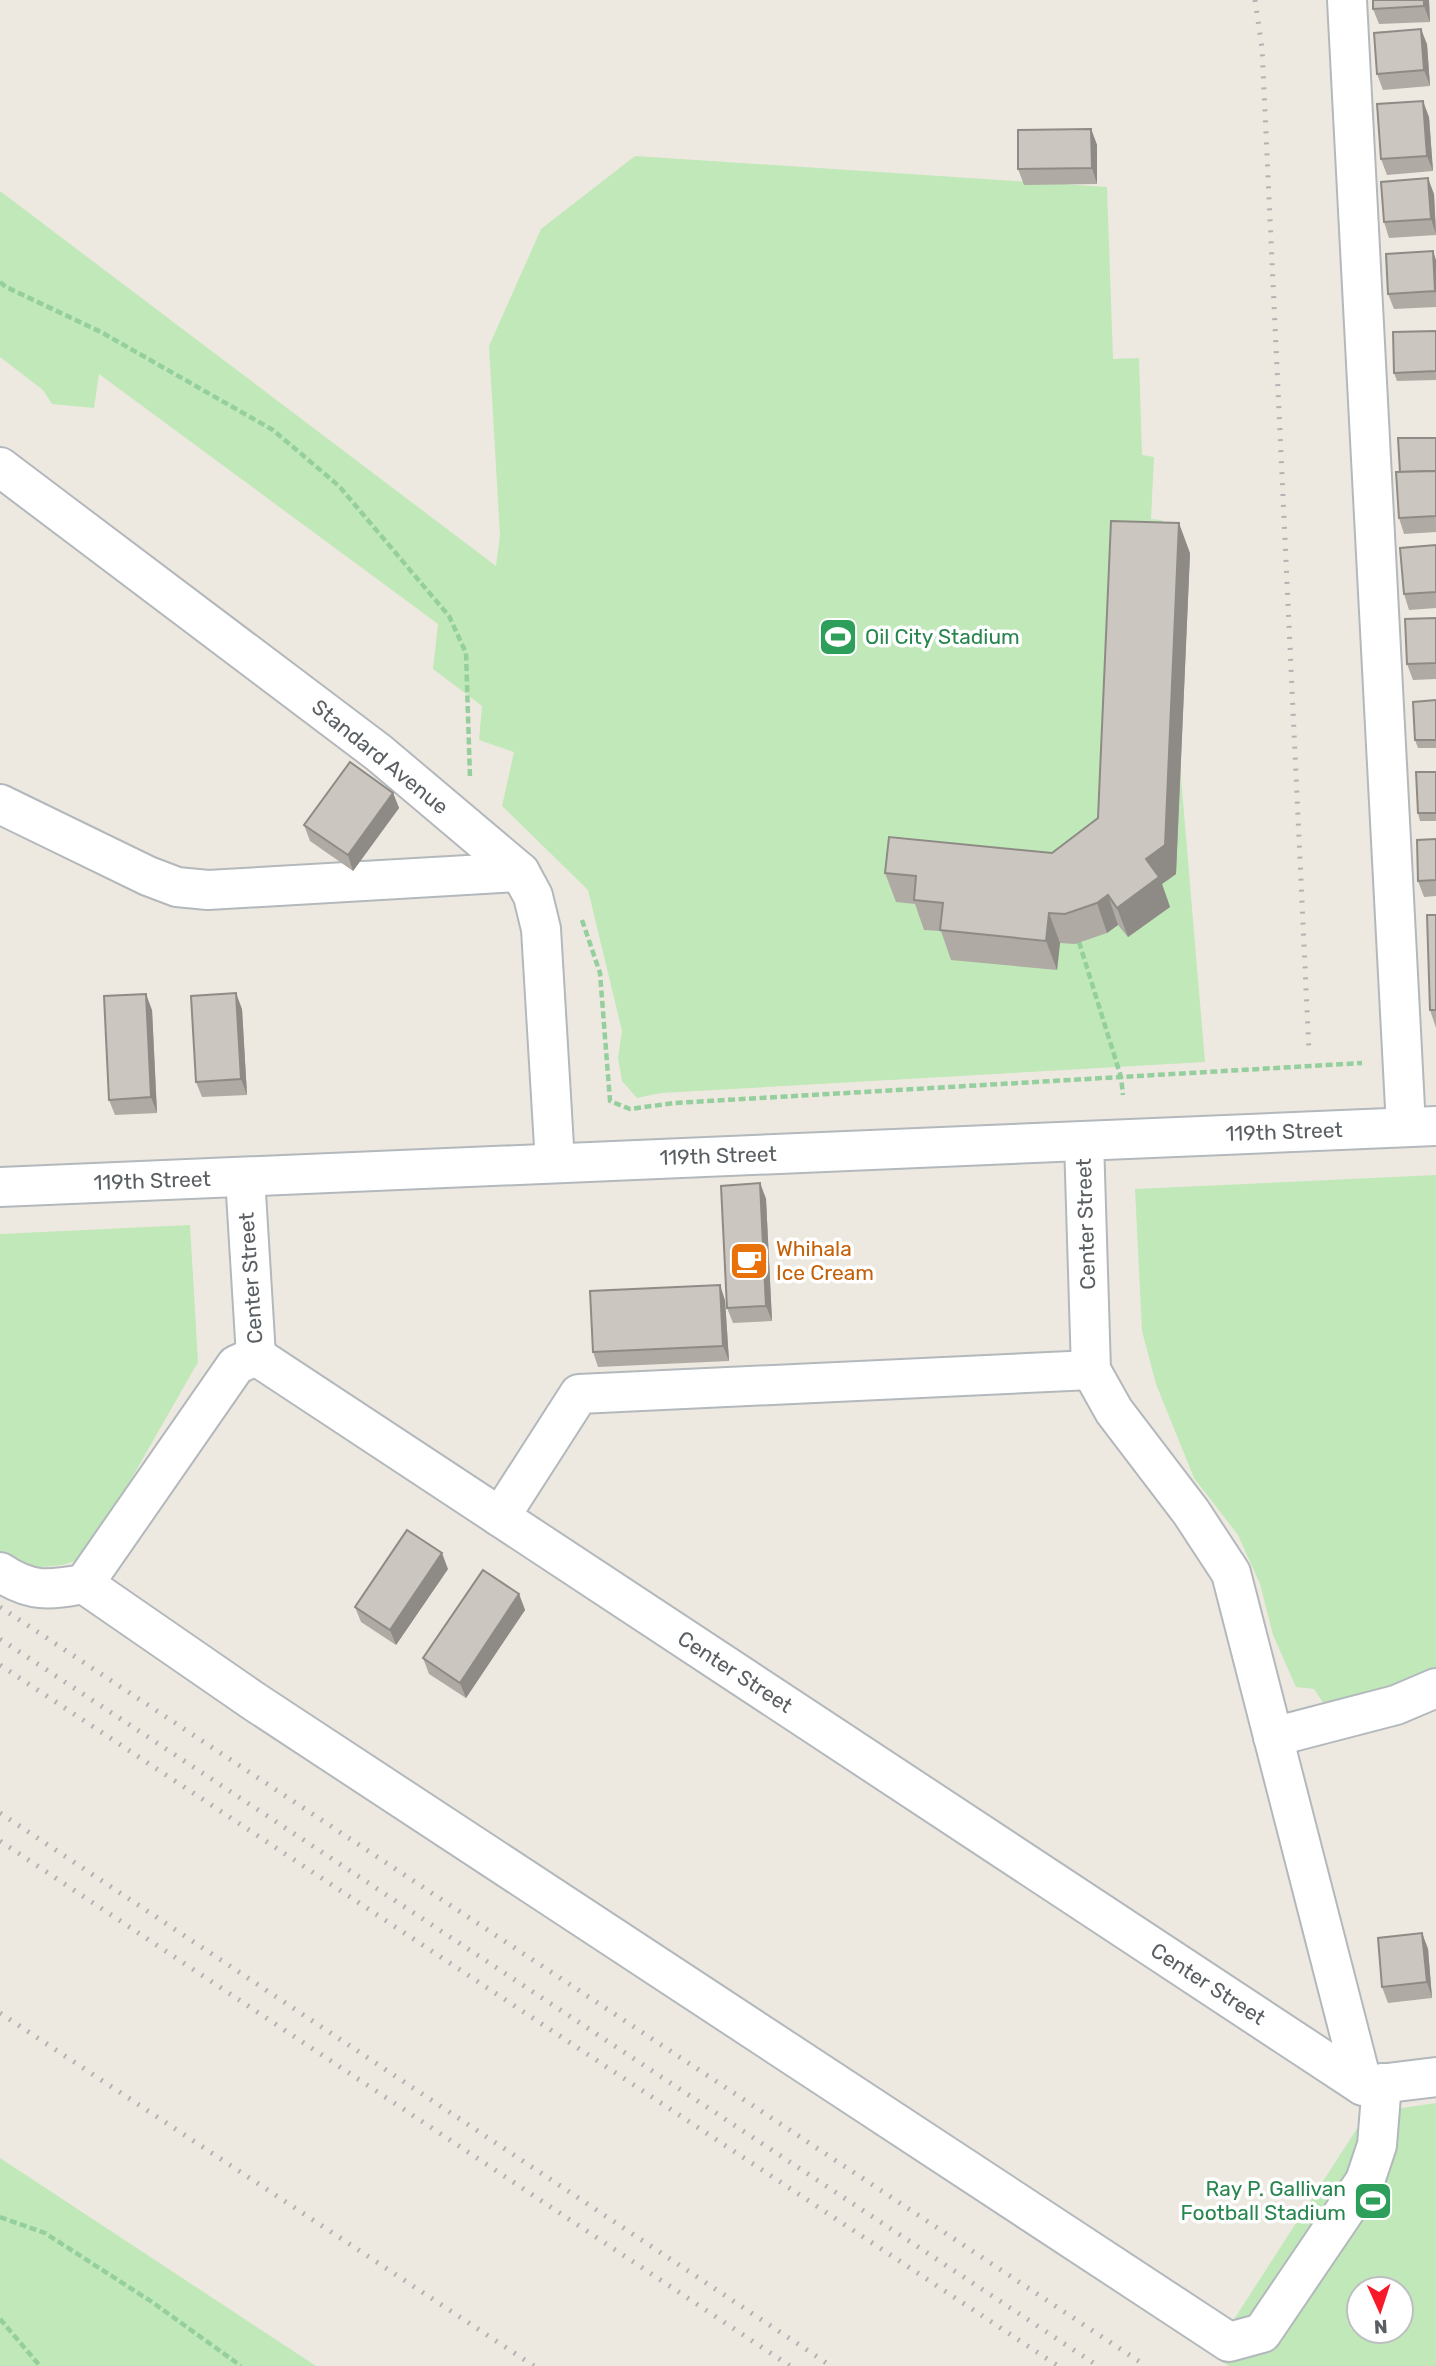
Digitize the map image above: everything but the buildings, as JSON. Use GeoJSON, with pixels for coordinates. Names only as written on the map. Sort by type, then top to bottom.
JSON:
{"type":"FeatureCollection","features":[{"type":"Feature","properties":{"kind":"street"},"geometry":{"type":"LineString","coordinates":[[1347,0],[1402,1053],[1421,1127]]}},
{"type":"Feature","properties":{"kind":"street","name":"Standard Avenue"},"geometry":{"type":"LineString","coordinates":[[0,468],[383,756],[520,872],[533,897],[541,929],[555,1163]]}},
{"type":"Feature","properties":{"kind":"street"},"geometry":{"type":"LineString","coordinates":[[0,804],[148,877],[177,887],[208,890],[520,872]]}},
{"type":"Feature","properties":{"kind":"street","name":"119th Street"},"geometry":{"type":"LineString","coordinates":[[0,1187],[1421,1127]]}},
{"type":"Feature","properties":{"kind":"street","name":"Center Street"},"geometry":{"type":"LineString","coordinates":[[1084,1141],[1091,1370],[1114,1411],[1191,1512],[1231,1573],[1273,1737],[1372,2085]]}},
{"type":"Feature","properties":{"kind":"street","name":"Center Street"},"geometry":{"type":"LineString","coordinates":[[245,1177],[256,1356],[1372,2085]]}},
{"type":"Feature","properties":{"kind":"street"},"geometry":{"type":"LineString","coordinates":[[84,1584],[236,1365],[256,1356]]}},
{"type":"Feature","properties":{"kind":"street"},"geometry":{"type":"LineString","coordinates":[[500,1517],[579,1395],[1091,1370]]}},
{"type":"Feature","properties":{"kind":"street"},"geometry":{"type":"LineString","coordinates":[[0,1572],[14,1581],[48,1590],[84,1584],[324,1748],[1229,2342],[1262,2333],[1365,2180],[1377,2145],[1372,2085],[1436,2077]]}},
{"type":"Feature","properties":{"kind":"street"},"geometry":{"type":"LineString","coordinates":[[1273,1737],[1396,1705],[1436,1688]]}},
{"type":"Feature","properties":{"kind":"path"},"geometry":{"type":"LineString","coordinates":[[0,282],[101,332],[273,430],[339,486],[449,615],[455,628],[466,653],[470,779]]}},
{"type":"Feature","properties":{"kind":"path"},"geometry":{"type":"LineString","coordinates":[[1079,942],[1121,1077],[1124,1095]]}},
{"type":"Feature","properties":{"kind":"path"},"geometry":{"type":"LineString","coordinates":[[630,1109],[674,1103],[1359,1064],[1402,1053]]}},
{"type":"Feature","properties":{"kind":"path"},"geometry":{"type":"LineString","coordinates":[[0,2217],[45,2233],[152,2302],[241,2366]]}},
{"type":"Feature","properties":{"kind":"path"},"geometry":{"type":"LineString","coordinates":[[0,2319],[40,2366]]}},
{"type":"Feature","properties":{"kind":"green space","name":"Oil City Stadium"},"geometry":{"type":"Polygon","coordinates":[[[635,156],[1107,187],[1113,359],[1139,358],[1142,455],[1154,457],[1151,519],[1162,520],[1164,541],[1178,543],[1190,553],[1180,766],[1205,1062],[661,1093],[637,1098],[622,1081],[618,1058],[622,1031],[588,890],[502,806],[514,752],[479,740],[482,706],[433,669],[438,624],[99,374],[94,408],[52,404],[43,390],[0,357],[0,191],[496,566],[500,536],[489,346],[541,229],[635,156]]]}},
{"type":"Feature","properties":{"kind":"green space"},"geometry":{"type":"Polygon","coordinates":[[[1436,1175],[1436,1667],[1374,1692],[1324,1704],[1314,1689],[1296,1687],[1273,1635],[1260,1584],[1238,1535],[1194,1478],[1156,1384],[1142,1331],[1135,1189],[1436,1175]]]}},
{"type":"Feature","properties":{"kind":"green space"},"geometry":{"type":"Polygon","coordinates":[[[190,1225],[198,1362],[86,1558],[62,1565],[32,1568],[0,1552],[0,1234],[190,1225]]]}},
{"type":"Feature","properties":{"kind":"green space","name":"Ray P. Gallivan Football Stadium"},"geometry":{"type":"Polygon","coordinates":[[[1436,2103],[1436,2366],[1229,2366],[1211,2355],[1367,2113],[1436,2103]]]}},
{"type":"Feature","properties":{"kind":"green space"},"geometry":{"type":"Polygon","coordinates":[[[0,2158],[316,2366],[0,2366],[0,2158]]]}},
{"type":"Feature","properties":{"kind":"railway"},"geometry":{"type":"LineString","coordinates":[[1255,0],[1262,48],[1309,1052]]}},
{"type":"Feature","properties":{"kind":"railway"},"geometry":{"type":"LineString","coordinates":[[0,1607],[1146,2366]]}},
{"type":"Feature","properties":{"kind":"railway"},"geometry":{"type":"LineString","coordinates":[[0,1639],[1098,2366]]}},
{"type":"Feature","properties":{"kind":"railway"},"geometry":{"type":"LineString","coordinates":[[0,1665],[1058,2366]]}},
{"type":"Feature","properties":{"kind":"railway"},"geometry":{"type":"LineString","coordinates":[[0,1813],[831,2366]]}},
{"type":"Feature","properties":{"kind":"railway"},"geometry":{"type":"LineString","coordinates":[[0,1841],[790,2366]]}},
{"type":"Feature","properties":{"kind":"railway"},"geometry":{"type":"LineString","coordinates":[[0,2013],[534,2366]]}},
{"type":"Feature","properties":{"kind":"place","name":"Oil City Stadium"},"geometry":{"type":"Point","coordinates":[838,637]}},
{"type":"Feature","properties":{"kind":"place","name":"Whihala Ice Cream"},"geometry":{"type":"Point","coordinates":[749,1261]}},
{"type":"Feature","properties":{"kind":"place","name":"Ray P. Gallivan Football Stadium"},"geometry":{"type":"Point","coordinates":[1373,2201]}}]}
